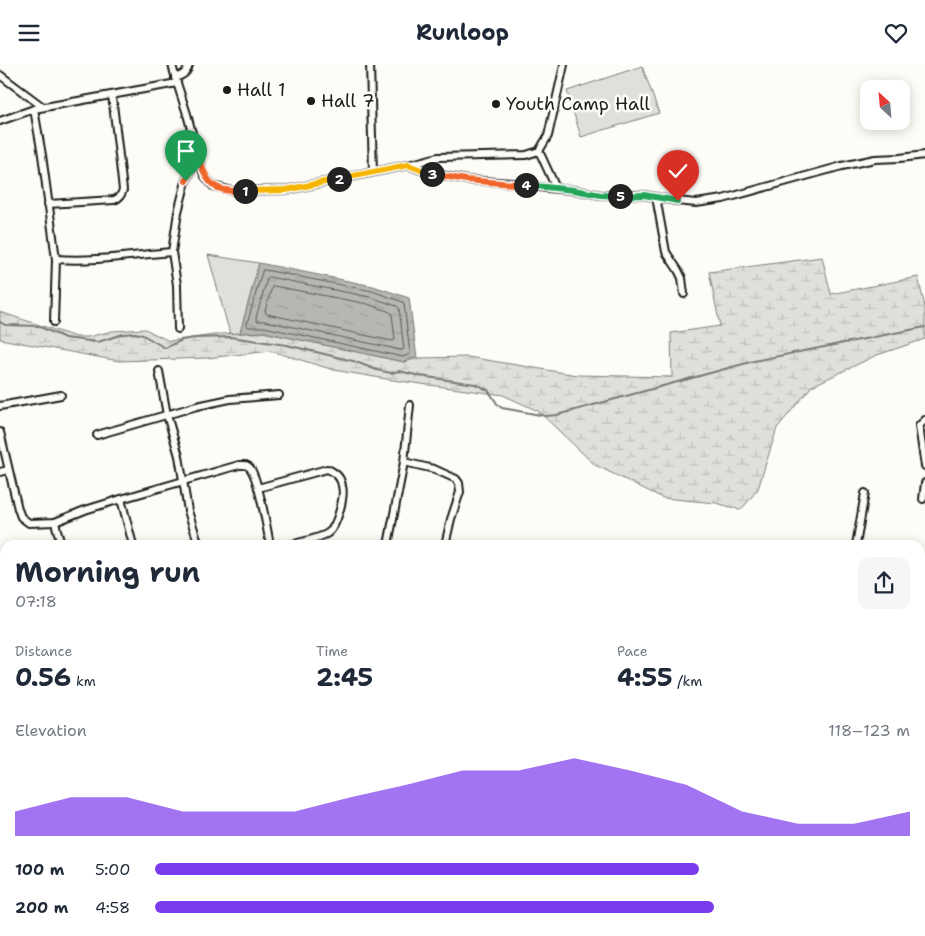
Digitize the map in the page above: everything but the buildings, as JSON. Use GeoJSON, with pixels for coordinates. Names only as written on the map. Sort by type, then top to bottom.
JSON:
{"type":"FeatureCollection","features":[{"type":"Feature","properties":{"kind":"street"},"geometry":{"type":"LineString","coordinates":[[172,65],[188,114],[204,175],[213,186],[232,191],[286,190],[438,157],[526,155],[538,151],[548,136],[564,65]]}},
{"type":"Feature","properties":{"kind":"street"},"geometry":{"type":"LineString","coordinates":[[0,121],[42,107],[112,95],[176,81],[188,70],[189,65]]}},
{"type":"Feature","properties":{"kind":"street"},"geometry":{"type":"LineString","coordinates":[[370,65],[373,172]]}},
{"type":"Feature","properties":{"kind":"street"},"geometry":{"type":"LineString","coordinates":[[0,75],[42,107]]}},
{"type":"Feature","properties":{"kind":"street"},"geometry":{"type":"LineString","coordinates":[[48,204],[114,200],[122,195],[112,95]]}},
{"type":"Feature","properties":{"kind":"street"},"geometry":{"type":"LineString","coordinates":[[34,109],[56,259],[54,322]]}},
{"type":"Feature","properties":{"kind":"street"},"geometry":{"type":"LineString","coordinates":[[538,151],[556,188]]}},
{"type":"Feature","properties":{"kind":"street"},"geometry":{"type":"LineString","coordinates":[[408,165],[429,173],[466,180],[512,183],[601,195],[644,195],[696,203],[723,199],[842,166],[875,159],[925,155]]}},
{"type":"Feature","properties":{"kind":"street"},"geometry":{"type":"LineString","coordinates":[[178,329],[177,285],[172,252],[178,212],[186,181],[198,156]]}},
{"type":"Feature","properties":{"kind":"street"},"geometry":{"type":"LineString","coordinates":[[656,197],[666,252],[682,278],[684,294]]}},
{"type":"Feature","properties":{"kind":"street"},"geometry":{"type":"LineString","coordinates":[[56,259],[72,261],[172,252]]}},
{"type":"Feature","properties":{"kind":"street"},"geometry":{"type":"LineString","coordinates":[[159,371],[167,415],[179,456],[188,511],[197,540]]}},
{"type":"Feature","properties":{"kind":"street"},"geometry":{"type":"LineString","coordinates":[[0,406],[61,395]]}},
{"type":"Feature","properties":{"kind":"street"},"geometry":{"type":"LineString","coordinates":[[97,435],[197,406],[230,399],[278,395]]}},
{"type":"Feature","properties":{"kind":"street"},"geometry":{"type":"LineString","coordinates":[[389,540],[404,462],[410,405]]}},
{"type":"Feature","properties":{"kind":"street"},"geometry":{"type":"LineString","coordinates":[[925,419],[919,427],[925,466]]}},
{"type":"Feature","properties":{"kind":"street"},"geometry":{"type":"LineString","coordinates":[[0,432],[18,509],[21,517],[29,523],[55,522],[121,499],[239,465],[247,465],[251,469],[258,488],[269,540]]}},
{"type":"Feature","properties":{"kind":"street"},"geometry":{"type":"LineString","coordinates":[[404,462],[434,469],[456,479],[459,483],[460,492],[451,519],[447,540]]}},
{"type":"Feature","properties":{"kind":"street"},"geometry":{"type":"LineString","coordinates":[[258,488],[327,469],[339,477],[343,487],[341,502],[333,528],[327,534],[307,540]]}},
{"type":"Feature","properties":{"kind":"street"},"geometry":{"type":"LineString","coordinates":[[0,472],[8,470]]}},
{"type":"Feature","properties":{"kind":"street"},"geometry":{"type":"LineString","coordinates":[[924,501],[925,483]]}},
{"type":"Feature","properties":{"kind":"street"},"geometry":{"type":"LineString","coordinates":[[857,540],[865,493]]}},
{"type":"Feature","properties":{"kind":"street"},"geometry":{"type":"LineString","coordinates":[[121,499],[132,540]]}},
{"type":"Feature","properties":{"kind":"street"},"geometry":{"type":"LineString","coordinates":[[55,522],[60,540]]}},
{"type":"Feature","properties":{"kind":"green space"},"geometry":{"type":"Polygon","coordinates":[[[642,66],[659,113],[581,137],[567,91],[642,66]]]}},
{"type":"Feature","properties":{"kind":"green space"},"geometry":{"type":"Polygon","coordinates":[[[208,255],[259,263],[240,333],[230,334],[208,255]]]}},
{"type":"Feature","properties":{"kind":"green space"},"geometry":{"type":"Polygon","coordinates":[[[822,257],[831,294],[918,277],[925,307],[925,339],[877,355],[812,386],[777,428],[758,489],[741,510],[716,503],[663,498],[595,465],[538,411],[503,395],[334,370],[271,351],[207,358],[119,361],[0,339],[0,312],[76,337],[88,337],[112,331],[145,329],[169,341],[222,334],[263,332],[404,362],[417,358],[468,357],[577,375],[672,377],[671,333],[720,326],[709,272],[822,257]]]}},
{"type":"Feature","properties":{"kind":"water"},"geometry":{"type":"Polygon","coordinates":[[[259,263],[373,286],[409,298],[417,358],[404,362],[263,332],[240,333],[259,263]]]}},
{"type":"Feature","properties":{"kind":"waterway"},"geometry":{"type":"LineString","coordinates":[[0,322],[5,325],[38,326],[65,338],[98,342],[123,334],[135,333],[143,335],[165,348],[182,340],[230,337],[287,345],[353,361],[391,373],[399,371],[475,384],[488,390],[502,408],[546,416],[557,415],[754,361],[925,327]]}},
{"type":"Feature","properties":{"kind":"place","name":"Hall 1"},"geometry":{"type":"Point","coordinates":[227,90]}},
{"type":"Feature","properties":{"kind":"place","name":"Hall 7"},"geometry":{"type":"Point","coordinates":[311,101]}},
{"type":"Feature","properties":{"kind":"place","name":"Youth Camp Hall"},"geometry":{"type":"Point","coordinates":[496,104]}},
{"type":"Feature","properties":{"kind":"route"},"geometry":{"type":"LineString","coordinates":[[186,181],[198,156],[204,175],[213,186],[232,191],[286,190],[408,165],[429,173],[466,180],[512,183],[601,195],[644,195],[678,201]]}}]}
